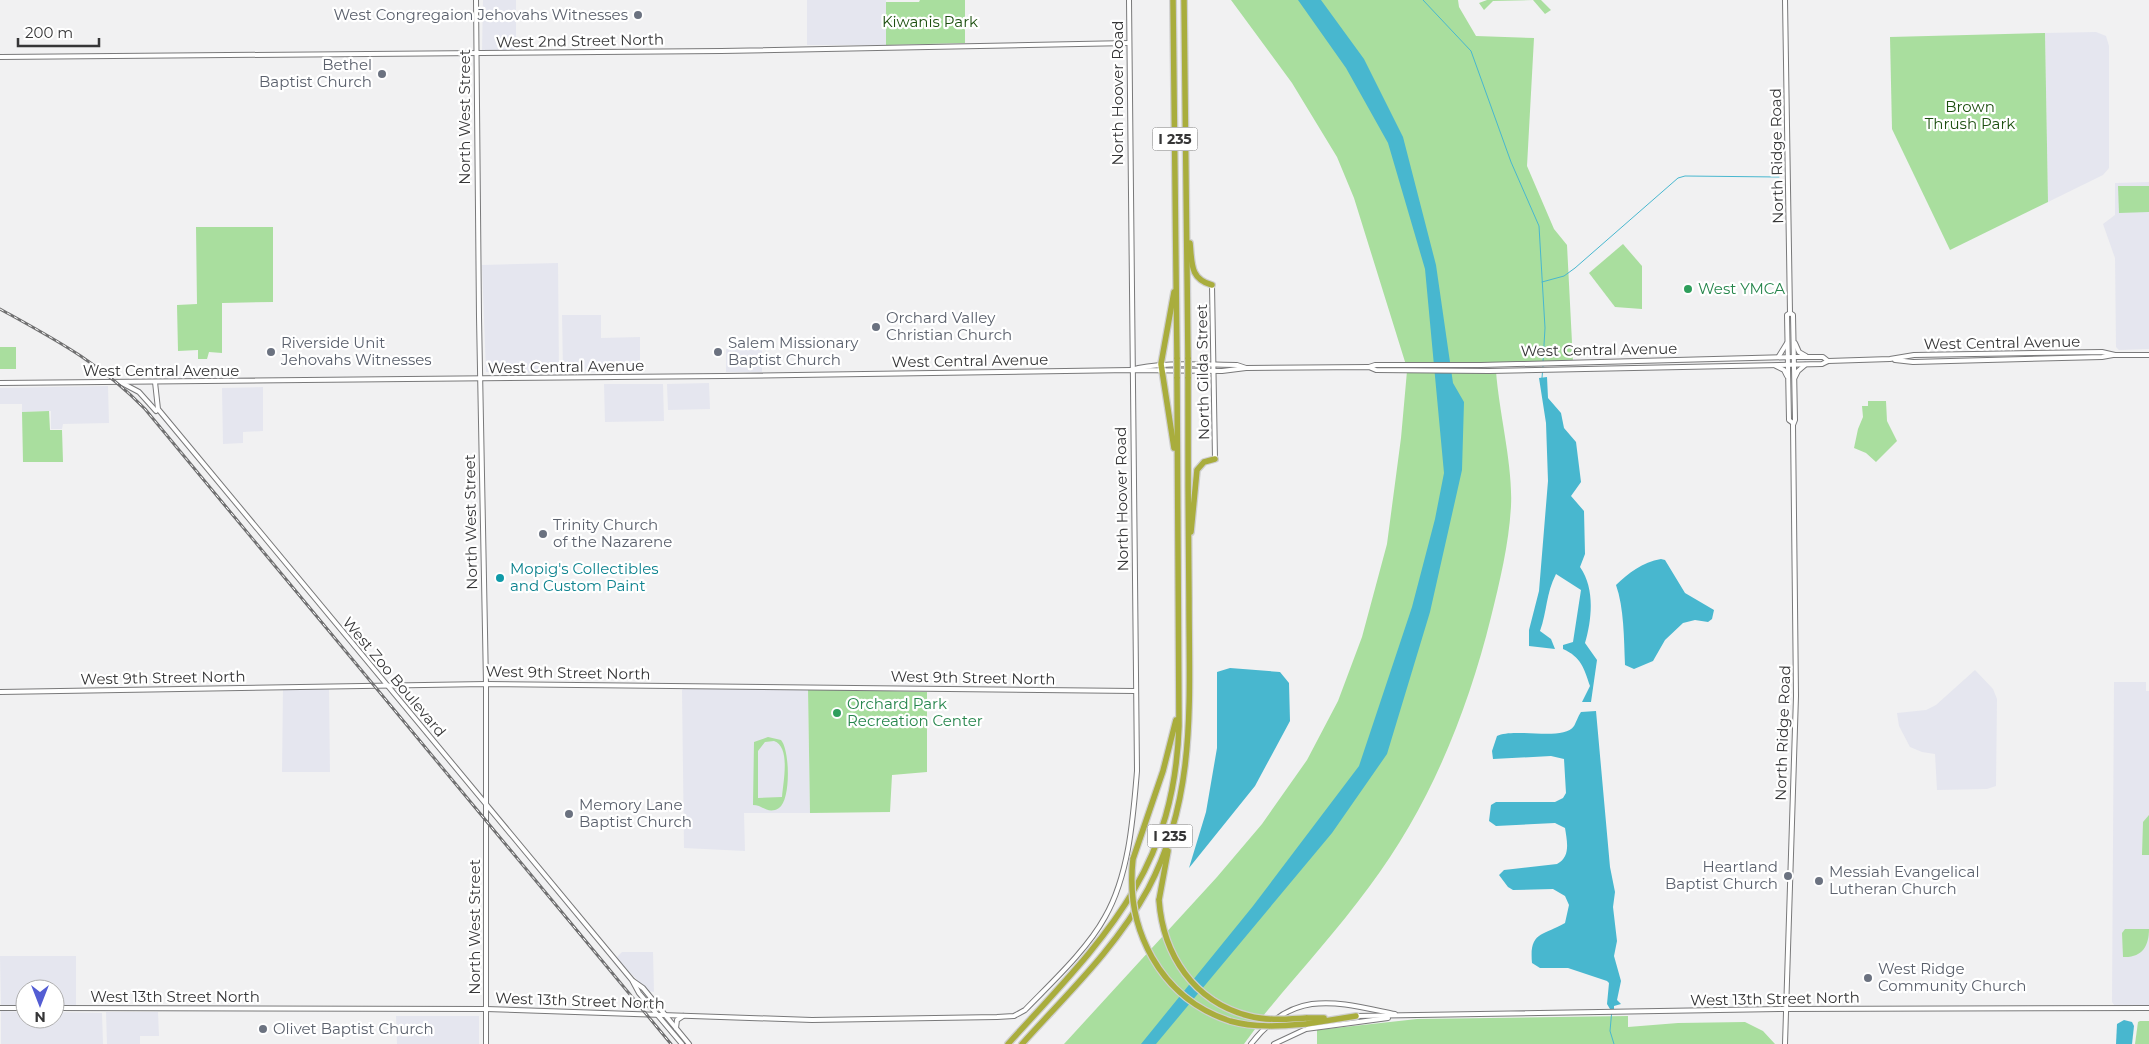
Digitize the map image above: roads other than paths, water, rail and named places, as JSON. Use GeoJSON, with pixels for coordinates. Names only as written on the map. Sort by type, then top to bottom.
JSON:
{"type":"FeatureCollection","features":[{"type":"Feature","properties":{"kind":"highway","name":"I 235"},"geometry":{"type":"LineString","coordinates":[[1008,1044],[1108,932],[1129,900],[1144,874],[1159,838],[1172,789],[1179,741],[1173,0]]}},
{"type":"Feature","properties":{"kind":"highway","name":"I 235"},"geometry":{"type":"LineString","coordinates":[[1022,1044],[1123,928],[1148,888],[1171,834],[1184,786],[1189,746],[1188,359],[1184,0]]}},
{"type":"Feature","properties":{"kind":"highway"},"geometry":{"type":"LineString","coordinates":[[1186,211],[1195,275],[1199,280],[1212,285]]}},
{"type":"Feature","properties":{"kind":"highway"},"geometry":{"type":"LineString","coordinates":[[1176,277],[1161,368],[1178,475]]}},
{"type":"Feature","properties":{"kind":"highway"},"geometry":{"type":"LineString","coordinates":[[1188,559],[1198,470],[1204,462],[1215,459]]}},
{"type":"Feature","properties":{"kind":"highway"},"geometry":{"type":"LineString","coordinates":[[1179,703],[1167,758],[1133,859],[1131,889],[1138,929],[1154,964],[1180,992],[1208,1011],[1230,1021],[1265,1026],[1356,1016]]}},
{"type":"Feature","properties":{"kind":"highway"},"geometry":{"type":"LineString","coordinates":[[1171,834],[1159,900],[1162,928],[1171,952],[1187,978],[1207,996],[1232,1011],[1250,1017],[1306,1021]]}},
{"type":"Feature","properties":{"kind":"main road","name":"North West Street"},"geometry":{"type":"LineString","coordinates":[[476,0],[480,379],[486,684],[486,1044]]}},
{"type":"Feature","properties":{"kind":"main road","name":"North Hoover Road"},"geometry":{"type":"LineString","coordinates":[[1057,975],[1099,928],[1121,880],[1134,802],[1137,771],[1131,370],[1129,0]]}},
{"type":"Feature","properties":{"kind":"main road","name":"North Ridge Road"},"geometry":{"type":"LineString","coordinates":[[1786,0],[1790,313],[1788,315],[1788,381],[1789,420],[1792,423]]}},
{"type":"Feature","properties":{"kind":"main road","name":"West 2nd Street North"},"geometry":{"type":"LineString","coordinates":[[0,57],[476,54],[1130,43]]}},
{"type":"Feature","properties":{"kind":"main road","name":"North Gilda Street"},"geometry":{"type":"LineString","coordinates":[[1212,285],[1215,459]]}},
{"type":"Feature","properties":{"kind":"main road","name":"North Ridge Road"},"geometry":{"type":"LineString","coordinates":[[1785,1044],[1796,689],[1792,423],[1794,420],[1794,341],[1793,316],[1790,313]]}},
{"type":"Feature","properties":{"kind":"main road"},"geometry":{"type":"LineString","coordinates":[[1777,357],[1782,354],[1788,341]]}},
{"type":"Feature","properties":{"kind":"main road"},"geometry":{"type":"LineString","coordinates":[[1794,341],[1799,352],[1808,357]]}},
{"type":"Feature","properties":{"kind":"main road","name":"West Central Avenue"},"geometry":{"type":"LineString","coordinates":[[0,383],[480,379],[1131,370],[1139,367],[1214,371],[1236,371],[1246,368],[1369,367],[1376,370],[1479,371],[1806,365],[1822,364],[1828,361],[1890,359],[1913,362],[2102,358],[2115,355],[2149,355]]}},
{"type":"Feature","properties":{"kind":"main road","name":"West Central Avenue"},"geometry":{"type":"LineString","coordinates":[[1369,367],[1375,364],[1551,363],[1777,357],[1823,357],[1828,361]]}},
{"type":"Feature","properties":{"kind":"main road","name":"West Central Avenue"},"geometry":{"type":"LineString","coordinates":[[1161,368],[1214,365],[1237,365],[1246,368]]}},
{"type":"Feature","properties":{"kind":"main road"},"geometry":{"type":"LineString","coordinates":[[1774,365],[1784,370],[1788,381]]}},
{"type":"Feature","properties":{"kind":"main road"},"geometry":{"type":"LineString","coordinates":[[1794,382],[1798,371],[1806,365]]}},
{"type":"Feature","properties":{"kind":"main road"},"geometry":{"type":"LineString","coordinates":[[120,382],[139,392],[164,417]]}},
{"type":"Feature","properties":{"kind":"main road","name":"West Zoo Boulevard"},"geometry":{"type":"LineString","coordinates":[[155,382],[156,407],[632,980],[682,1044]]}},
{"type":"Feature","properties":{"kind":"main road","name":"West 9th Street North"},"geometry":{"type":"LineString","coordinates":[[0,692],[486,684],[1135,691]]}},
{"type":"Feature","properties":{"kind":"main road","name":"West 13th Street North"},"geometry":{"type":"LineString","coordinates":[[65,1008],[486,1009],[812,1020],[1014,1016],[1025,1010],[1057,975]]}},
{"type":"Feature","properties":{"kind":"main road","name":"West Zoo Boulevard"},"geometry":{"type":"LineString","coordinates":[[632,980],[643,988],[689,1044]]}},
{"type":"Feature","properties":{"kind":"main road","name":"West 13th Street North"},"geometry":{"type":"LineString","coordinates":[[1252,1044],[1277,1018],[1312,1004],[1346,1004],[1402,1016]]}},
{"type":"Feature","properties":{"kind":"main road"},"geometry":{"type":"LineString","coordinates":[[0,1008],[15,1008]]}},
{"type":"Feature","properties":{"kind":"main road","name":"West 13th Street North"},"geometry":{"type":"LineString","coordinates":[[1356,1016],[1785,1009],[2149,1008]]}},
{"type":"Feature","properties":{"kind":"main road"},"geometry":{"type":"LineString","coordinates":[[676,1028],[677,1019],[684,1015]]}},
{"type":"Feature","properties":{"kind":"main road","name":"West 13th Street North"},"geometry":{"type":"LineString","coordinates":[[1274,1044],[1306,1029],[1402,1016]]}},
{"type":"Feature","properties":{"kind":"water"},"geometry":{"type":"Polygon","coordinates":[[[1298,0],[1321,0],[1364,59],[1403,137],[1436,265],[1453,383],[1464,402],[1462,470],[1430,612],[1387,754],[1332,833],[1156,1044],[1141,1044],[1253,906],[1359,766],[1412,607],[1435,519],[1444,473],[1425,269],[1388,143],[1346,68],[1298,0]]]}},
{"type":"Feature","properties":{"kind":"water"},"geometry":{"type":"Polygon","coordinates":[[[1547,377],[1548,398],[1561,413],[1564,428],[1576,442],[1581,482],[1571,496],[1584,511],[1585,554],[1580,567],[1588,584],[1591,604],[1585,643],[1597,660],[1591,702],[1582,702],[1590,686],[1584,668],[1578,659],[1563,649],[1563,645],[1573,642],[1581,590],[1556,574],[1550,588],[1540,631],[1551,639],[1555,649],[1529,646],[1529,630],[1539,591],[1548,481],[1546,423],[1539,378],[1547,377]]]}},
{"type":"Feature","properties":{"kind":"water"},"geometry":{"type":"Polygon","coordinates":[[[1661,559],[1665,560],[1685,593],[1714,610],[1712,619],[1708,622],[1695,620],[1683,623],[1665,640],[1653,661],[1634,669],[1625,665],[1622,613],[1616,585],[1642,565],[1661,559]]]}},
{"type":"Feature","properties":{"kind":"water"},"geometry":{"type":"Polygon","coordinates":[[[1230,668],[1280,672],[1289,683],[1290,721],[1255,786],[1189,868],[1206,812],[1217,748],[1217,672],[1230,668]]]}},
{"type":"Feature","properties":{"kind":"water"},"geometry":{"type":"Polygon","coordinates":[[[1596,711],[1610,867],[1615,892],[1613,907],[1617,941],[1614,956],[1621,981],[1617,1000],[1621,1004],[1614,1006],[1614,1009],[1610,1009],[1607,1004],[1609,983],[1607,981],[1568,968],[1540,968],[1532,963],[1535,940],[1544,933],[1565,923],[1569,905],[1565,896],[1553,889],[1513,890],[1508,887],[1499,875],[1504,870],[1557,864],[1566,853],[1567,838],[1565,828],[1555,823],[1496,826],[1489,821],[1491,805],[1496,802],[1555,802],[1563,798],[1566,793],[1564,759],[1551,756],[1493,759],[1492,751],[1497,736],[1515,733],[1549,734],[1568,731],[1574,726],[1581,712],[1596,711]]]}},
{"type":"Feature","properties":{"kind":"water"},"geometry":{"type":"Polygon","coordinates":[[[2124,1020],[2132,1022],[2134,1026],[2132,1044],[2116,1044],[2117,1024],[2124,1020]]]}},
{"type":"Feature","properties":{"kind":"waterway"},"geometry":{"type":"LineString","coordinates":[[1423,0],[1471,51],[1511,162],[1539,226],[1545,328],[1543,362]]}},
{"type":"Feature","properties":{"kind":"waterway"},"geometry":{"type":"LineString","coordinates":[[1542,282],[1564,276],[1575,268],[1678,178],[1685,176],[1779,177]]}},
{"type":"Feature","properties":{"kind":"waterway"},"geometry":{"type":"LineString","coordinates":[[1542,378],[1543,366]]}},
{"type":"Feature","properties":{"kind":"waterway"},"geometry":{"type":"LineString","coordinates":[[1612,1009],[1610,1031],[1614,1044]]}},
{"type":"Feature","properties":{"kind":"railway"},"geometry":{"type":"LineString","coordinates":[[0,309],[77,353],[111,378],[145,409],[671,1044]]}},
{"type":"Feature","properties":{"kind":"place","name":"West Congregaion Jehovahs Witnesses"},"geometry":{"type":"Point","coordinates":[638,15]}},
{"type":"Feature","properties":{"kind":"place","name":"Bethel Baptist Church"},"geometry":{"type":"Point","coordinates":[382,74]}},
{"type":"Feature","properties":{"kind":"place","name":"West YMCA"},"geometry":{"type":"Point","coordinates":[1688,289]}},
{"type":"Feature","properties":{"kind":"place","name":"Orchard Valley Christian Church"},"geometry":{"type":"Point","coordinates":[876,327]}},
{"type":"Feature","properties":{"kind":"place","name":"Riverside Unit Jehovahs Witnesses"},"geometry":{"type":"Point","coordinates":[271,352]}},
{"type":"Feature","properties":{"kind":"place","name":"Salem Missionary Baptist Church"},"geometry":{"type":"Point","coordinates":[718,352]}},
{"type":"Feature","properties":{"kind":"place","name":"Trinity Church of the Nazarene"},"geometry":{"type":"Point","coordinates":[543,534]}},
{"type":"Feature","properties":{"kind":"place","name":"Mopig's Collectibles and Custom Paint"},"geometry":{"type":"Point","coordinates":[500,578]}},
{"type":"Feature","properties":{"kind":"place","name":"Orchard Park Recreation Center"},"geometry":{"type":"Point","coordinates":[837,713]}},
{"type":"Feature","properties":{"kind":"place","name":"Memory Lane Baptist Church"},"geometry":{"type":"Point","coordinates":[569,814]}},
{"type":"Feature","properties":{"kind":"place","name":"Heartland Baptist Church"},"geometry":{"type":"Point","coordinates":[1788,876]}},
{"type":"Feature","properties":{"kind":"place","name":"Messiah Evangelical Lutheran Church"},"geometry":{"type":"Point","coordinates":[1819,881]}},
{"type":"Feature","properties":{"kind":"place","name":"West Ridge Community Church"},"geometry":{"type":"Point","coordinates":[1868,978]}},
{"type":"Feature","properties":{"kind":"place","name":"Olivet Baptist Church"},"geometry":{"type":"Point","coordinates":[263,1029]}},
{"type":"Feature","properties":{"kind":"park label","name":"Kiwanis Park"},"geometry":{"type":"Point","coordinates":[930,22]}},
{"type":"Feature","properties":{"kind":"park label","name":"Brown Thrush Park"},"geometry":{"type":"Point","coordinates":[1970,116]}}]}
